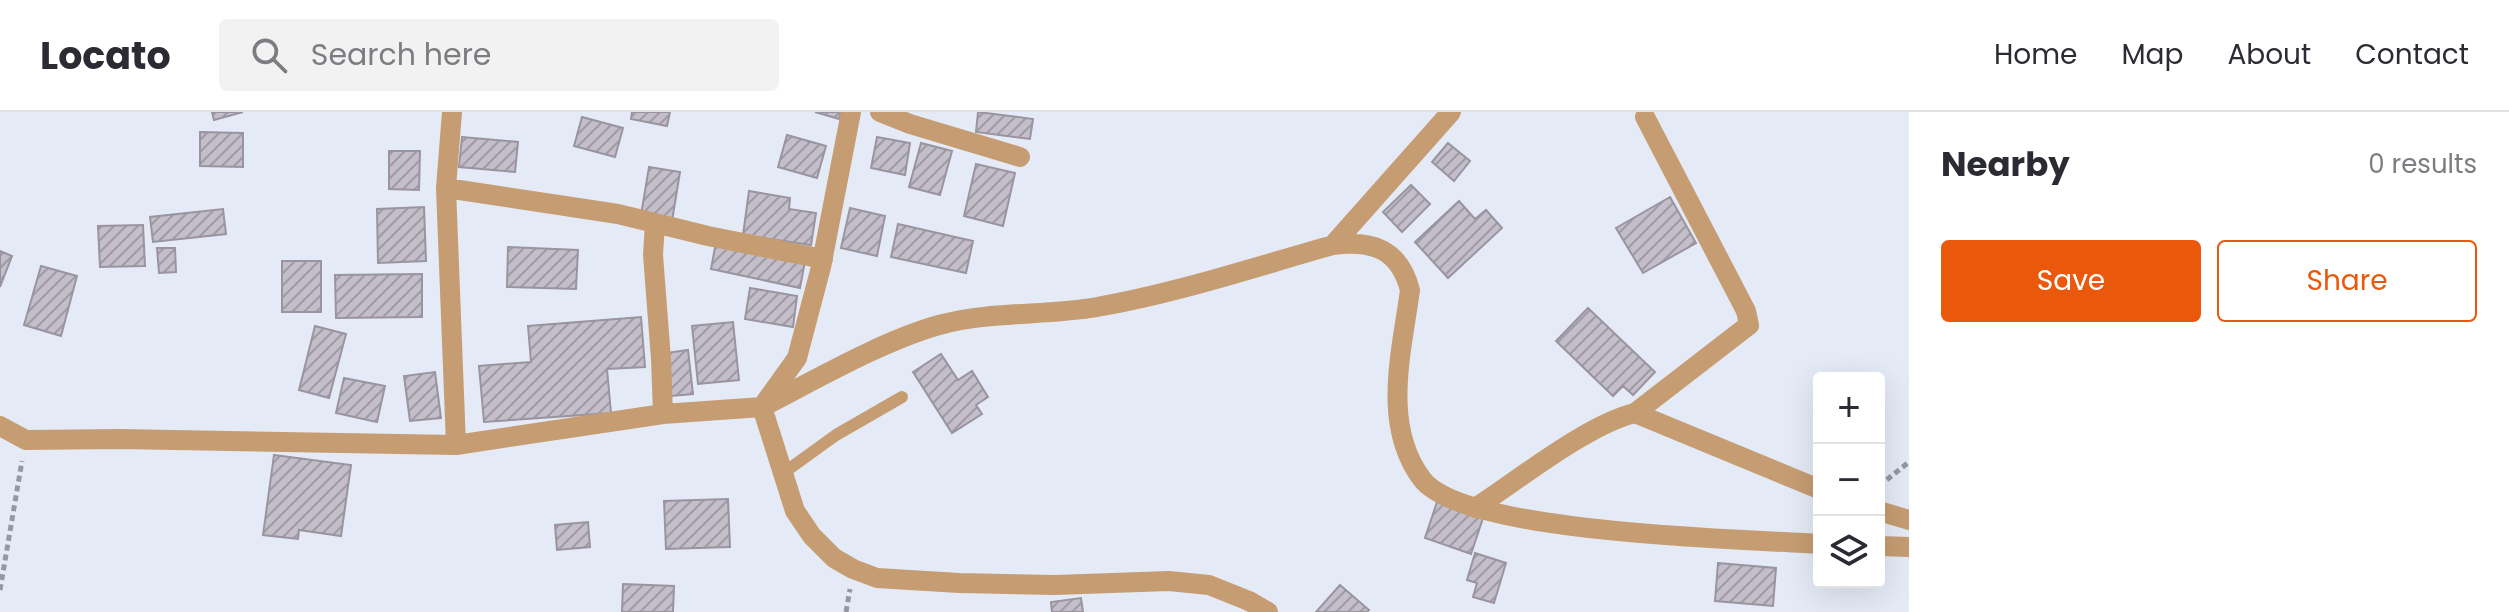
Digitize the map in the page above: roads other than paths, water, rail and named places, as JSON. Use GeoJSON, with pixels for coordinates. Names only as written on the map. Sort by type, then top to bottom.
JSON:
{"type":"FeatureCollection","features":[{"type":"Feature","properties":{"kind":"street"},"geometry":{"type":"LineString","coordinates":[[452,112],[446,188],[456,445]]}},
{"type":"Feature","properties":{"kind":"street"},"geometry":{"type":"LineString","coordinates":[[762,407],[797,358],[823,259],[851,112]]}},
{"type":"Feature","properties":{"kind":"street"},"geometry":{"type":"LineString","coordinates":[[880,112],[1020,157]]}},
{"type":"Feature","properties":{"kind":"street"},"geometry":{"type":"LineString","coordinates":[[1333,245],[1451,112]]}},
{"type":"Feature","properties":{"kind":"street"},"geometry":{"type":"LineString","coordinates":[[1475,508],[1559,451],[1621,416],[1635,413],[1749,325],[1746,311],[1645,117]]}},
{"type":"Feature","properties":{"kind":"street"},"geometry":{"type":"LineString","coordinates":[[446,188],[618,214],[823,259]]}},
{"type":"Feature","properties":{"kind":"street"},"geometry":{"type":"LineString","coordinates":[[655,223],[653,255],[663,414]]}},
{"type":"Feature","properties":{"kind":"street"},"geometry":{"type":"LineString","coordinates":[[0,426],[26,440],[456,445],[663,414],[762,407],[874,352],[939,325],[974,318],[1069,311],[1134,300],[1349,243],[1385,251],[1398,260],[1405,273],[1410,290],[1397,395],[1398,425],[1409,456],[1430,488],[1475,508],[1579,529],[1813,544]]}},
{"type":"Feature","properties":{"kind":"street"},"geometry":{"type":"LineString","coordinates":[[762,407],[795,511],[812,536],[834,558],[853,569],[877,578],[1055,585],[1169,581],[1209,585],[1268,612]]}},
{"type":"Feature","properties":{"kind":"street"},"geometry":{"type":"LineString","coordinates":[[1635,413],[1813,487]]}},
{"type":"Feature","properties":{"kind":"street"},"geometry":{"type":"LineString","coordinates":[[1885,513],[1909,520]]}},
{"type":"Feature","properties":{"kind":"street"},"geometry":{"type":"LineString","coordinates":[[1885,546],[1909,547]]}},
{"type":"Feature","properties":{"kind":"lane"},"geometry":{"type":"LineString","coordinates":[[782,474],[836,435],[902,397]]}}]}
